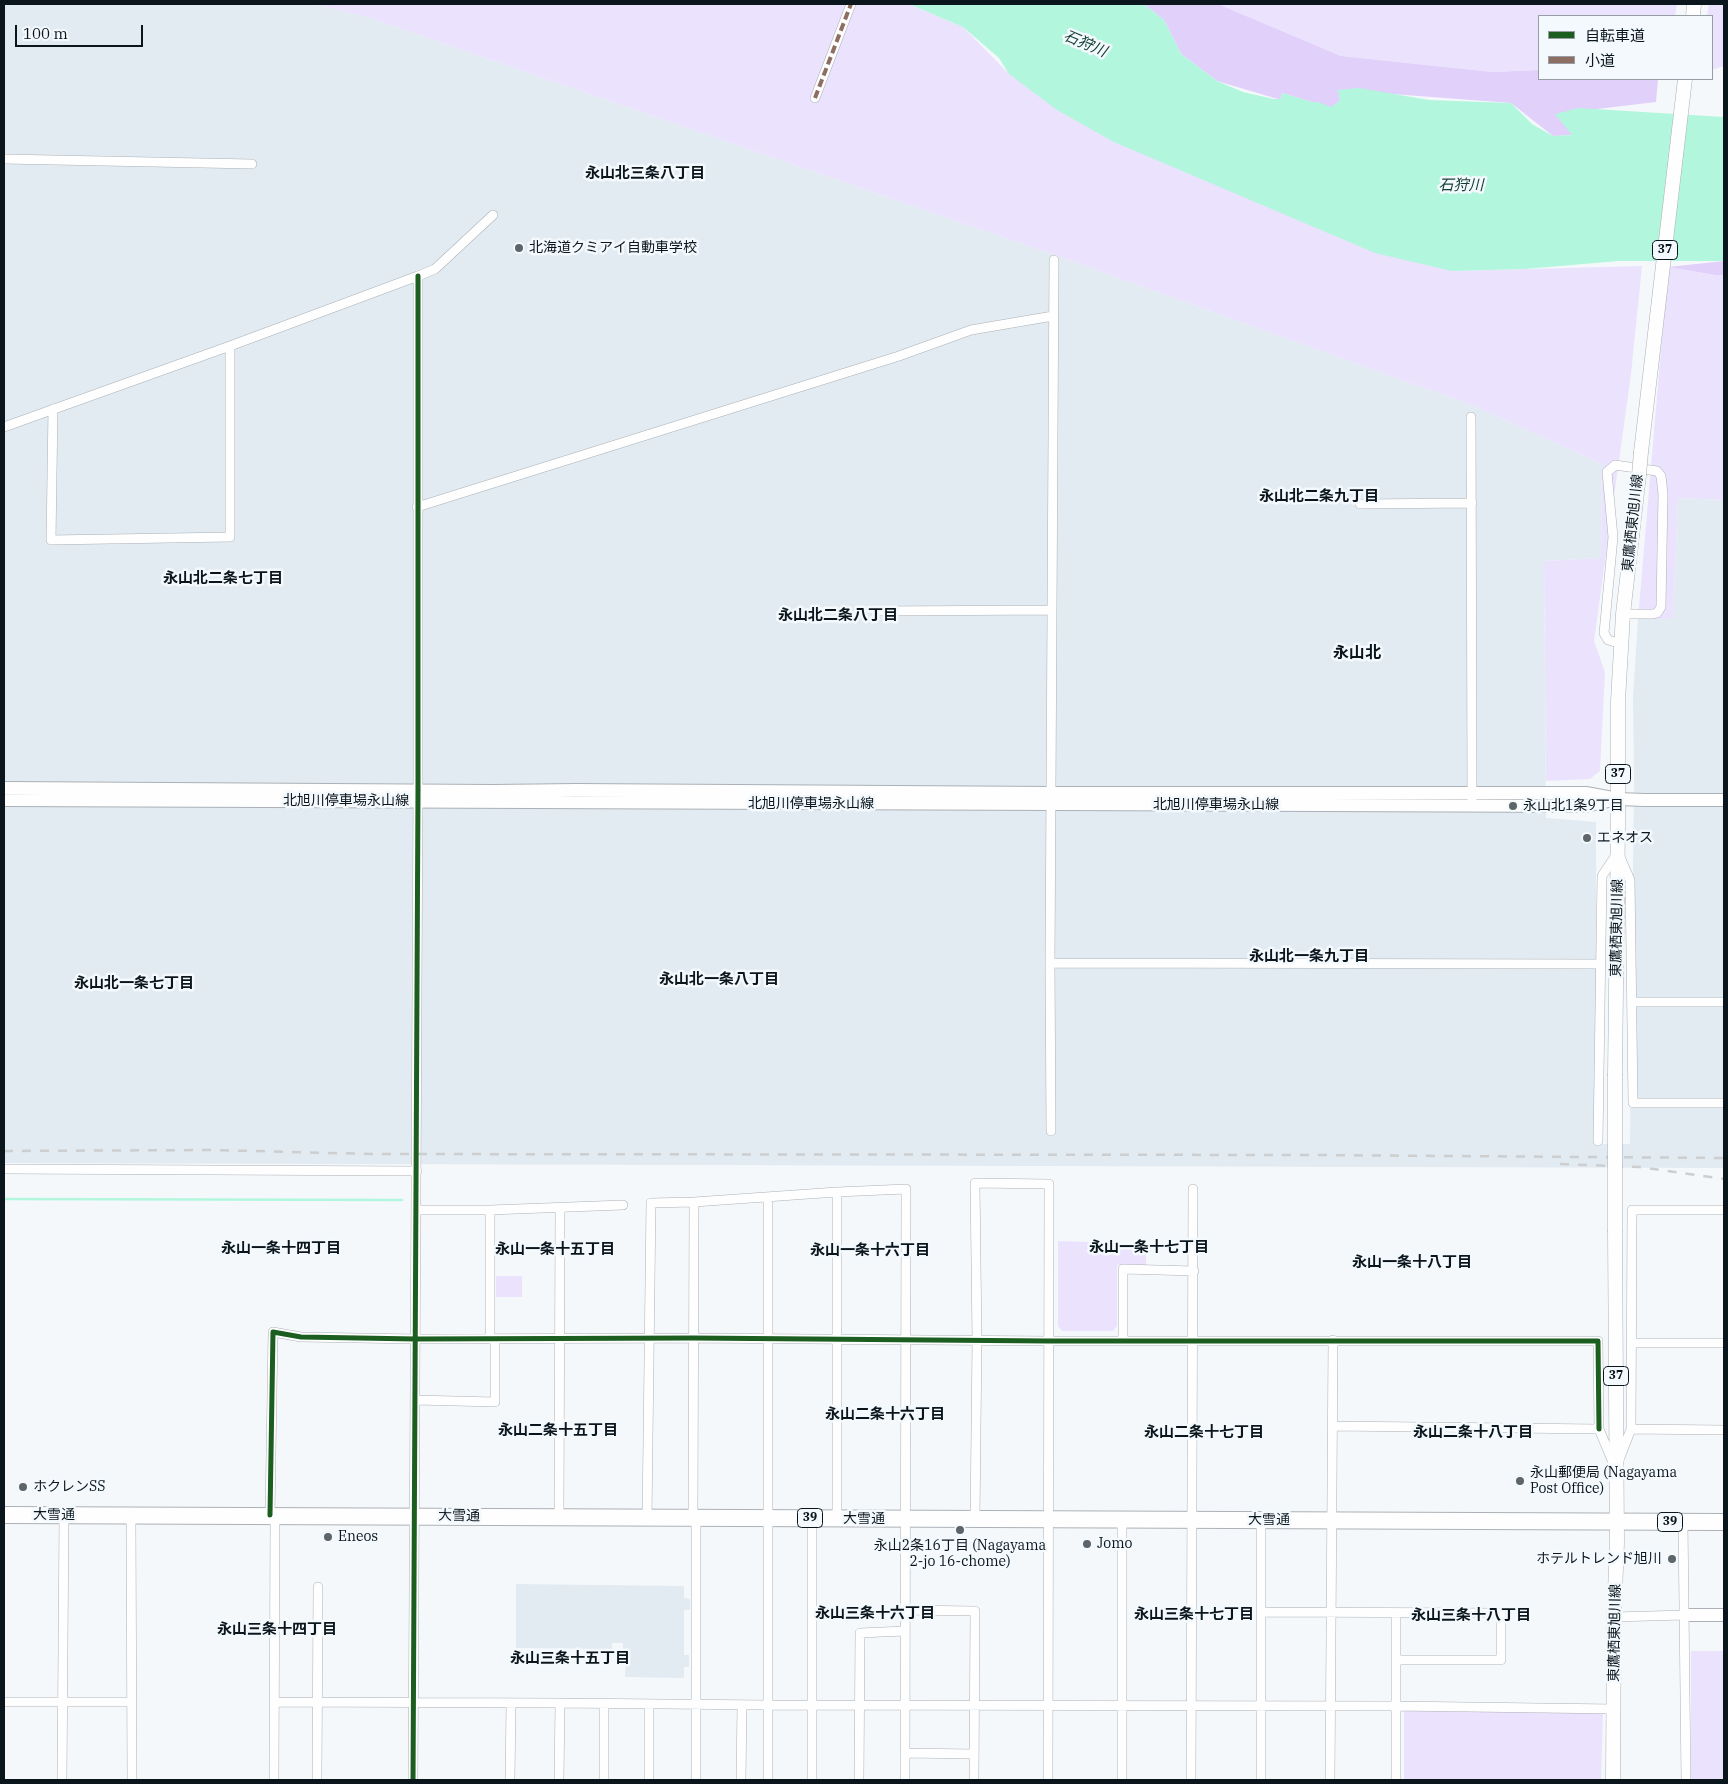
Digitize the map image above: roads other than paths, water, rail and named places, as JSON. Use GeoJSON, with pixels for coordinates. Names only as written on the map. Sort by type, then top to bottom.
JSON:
{"type":"FeatureCollection","features":[{"type":"Feature","properties":{"kind":"highway","name":"大雪通"},"geometry":{"type":"LineString","coordinates":[[4,1514],[695,1519],[1724,1522]]}},
{"type":"Feature","properties":{"kind":"main road","name":"東鷹栖東旭川線"},"geometry":{"type":"LineString","coordinates":[[1613,1780],[1614,1617],[1617,1543],[1615,1074],[1618,701],[1623,614],[1685,80]]}},
{"type":"Feature","properties":{"kind":"main road","name":"北旭川停車場永山線"},"geometry":{"type":"LineString","coordinates":[[4,788],[418,796]]}},
{"type":"Feature","properties":{"kind":"main road","name":"北旭川停車場永山線"},"geometry":{"type":"LineString","coordinates":[[1051,799],[1586,793],[1618,798],[1724,800]]}},
{"type":"Feature","properties":{"kind":"main road","name":"北旭川停車場永山線"},"geometry":{"type":"LineString","coordinates":[[4,800],[418,796],[1051,799],[1586,806],[1618,798]]}},
{"type":"Feature","properties":{"kind":"main road"},"geometry":{"type":"LineString","coordinates":[[1684,1615],[1724,1615]]}},
{"type":"Feature","properties":{"kind":"street"},"geometry":{"type":"LineString","coordinates":[[815,98],[851,4]]}},
{"type":"Feature","properties":{"kind":"street"},"geometry":{"type":"LineString","coordinates":[[4,159],[252,164]]}},
{"type":"Feature","properties":{"kind":"street"},"geometry":{"type":"LineString","coordinates":[[4,427],[230,346],[435,269],[493,216]]}},
{"type":"Feature","properties":{"kind":"street"},"geometry":{"type":"LineString","coordinates":[[1051,1131],[1050,963],[1054,260]]}},
{"type":"Feature","properties":{"kind":"street"},"geometry":{"type":"LineString","coordinates":[[413,1780],[417,1171],[418,276]]}},
{"type":"Feature","properties":{"kind":"street"},"geometry":{"type":"LineString","coordinates":[[417,507],[900,356],[971,330],[1053,316]]}},
{"type":"Feature","properties":{"kind":"street"},"geometry":{"type":"LineString","coordinates":[[53,410],[51,540],[230,537],[230,346]]}},
{"type":"Feature","properties":{"kind":"street"},"geometry":{"type":"LineString","coordinates":[[1471,417],[1472,806]]}},
{"type":"Feature","properties":{"kind":"street"},"geometry":{"type":"LineString","coordinates":[[1622,644],[1608,640],[1604,633],[1613,537],[1607,472],[1608,469],[1615,465],[1657,471],[1661,476],[1663,494],[1661,607],[1653,614],[1623,614]]}},
{"type":"Feature","properties":{"kind":"street"},"geometry":{"type":"LineString","coordinates":[[1360,504],[1472,503]]}},
{"type":"Feature","properties":{"kind":"street"},"geometry":{"type":"LineString","coordinates":[[878,611],[1052,610]]}},
{"type":"Feature","properties":{"kind":"street"},"geometry":{"type":"LineString","coordinates":[[1598,1141],[1602,876],[1618,853]]}},
{"type":"Feature","properties":{"kind":"street"},"geometry":{"type":"LineString","coordinates":[[1618,853],[1630,880],[1633,1103],[1724,1103]]}},
{"type":"Feature","properties":{"kind":"street"},"geometry":{"type":"LineString","coordinates":[[1050,963],[1600,964]]}},
{"type":"Feature","properties":{"kind":"street"},"geometry":{"type":"LineString","coordinates":[[1633,1002],[1724,1002]]}},
{"type":"Feature","properties":{"kind":"street"},"geometry":{"type":"LineString","coordinates":[[4,1169],[417,1171]]}},
{"type":"Feature","properties":{"kind":"street"},"geometry":{"type":"LineString","coordinates":[[975,1519],[977,1340],[975,1183],[1049,1184],[1048,1780]]}},
{"type":"Feature","properties":{"kind":"street"},"geometry":{"type":"LineString","coordinates":[[646,1518],[651,1203],[906,1189],[904,1780]]}},
{"type":"Feature","properties":{"kind":"street"},"geometry":{"type":"LineString","coordinates":[[1191,1780],[1193,1189]]}},
{"type":"Feature","properties":{"kind":"street"},"geometry":{"type":"LineString","coordinates":[[836,1519],[837,1192]]}},
{"type":"Feature","properties":{"kind":"street"},"geometry":{"type":"LineString","coordinates":[[768,1197],[768,1780]]}},
{"type":"Feature","properties":{"kind":"street"},"geometry":{"type":"LineString","coordinates":[[694,1202],[696,1780]]}},
{"type":"Feature","properties":{"kind":"street"},"geometry":{"type":"LineString","coordinates":[[416,1210],[622,1206]]}},
{"type":"Feature","properties":{"kind":"street"},"geometry":{"type":"LineString","coordinates":[[559,1518],[560,1208]]}},
{"type":"Feature","properties":{"kind":"street"},"geometry":{"type":"LineString","coordinates":[[416,1400],[495,1402],[490,1210]]}},
{"type":"Feature","properties":{"kind":"street"},"geometry":{"type":"LineString","coordinates":[[1616,1469],[1631,1429],[1632,1210],[1724,1210]]}},
{"type":"Feature","properties":{"kind":"street"},"geometry":{"type":"LineString","coordinates":[[1123,1340],[1123,1269],[1194,1272]]}},
{"type":"Feature","properties":{"kind":"street"},"geometry":{"type":"LineString","coordinates":[[274,1780],[273,1332],[301,1337],[416,1339],[1598,1341],[1599,1430],[1616,1469]]}},
{"type":"Feature","properties":{"kind":"street"},"geometry":{"type":"LineString","coordinates":[[1330,1780],[1333,1340]]}},
{"type":"Feature","properties":{"kind":"street"},"geometry":{"type":"LineString","coordinates":[[1631,1343],[1724,1343]]}},
{"type":"Feature","properties":{"kind":"street"},"geometry":{"type":"LineString","coordinates":[[1333,1426],[1599,1430]]}},
{"type":"Feature","properties":{"kind":"street"},"geometry":{"type":"LineString","coordinates":[[1631,1429],[1724,1430]]}},
{"type":"Feature","properties":{"kind":"street"},"geometry":{"type":"LineString","coordinates":[[62,1780],[64,1515]]}},
{"type":"Feature","properties":{"kind":"street"},"geometry":{"type":"LineString","coordinates":[[132,1516],[132,1780]]}},
{"type":"Feature","properties":{"kind":"street"},"geometry":{"type":"LineString","coordinates":[[812,1518],[812,1780]]}},
{"type":"Feature","properties":{"kind":"street"},"geometry":{"type":"LineString","coordinates":[[1122,1520],[1122,1780]]}},
{"type":"Feature","properties":{"kind":"street"},"geometry":{"type":"LineString","coordinates":[[1261,1521],[1261,1780]]}},
{"type":"Feature","properties":{"kind":"street"},"geometry":{"type":"LineString","coordinates":[[1683,1522],[1686,1780]]}},
{"type":"Feature","properties":{"kind":"street"},"geometry":{"type":"LineString","coordinates":[[317,1780],[318,1587]]}},
{"type":"Feature","properties":{"kind":"street"},"geometry":{"type":"LineString","coordinates":[[906,1610],[975,1611],[974,1780]]}},
{"type":"Feature","properties":{"kind":"street"},"geometry":{"type":"LineString","coordinates":[[1261,1612],[1501,1613],[1501,1660],[1396,1660]]}},
{"type":"Feature","properties":{"kind":"street"},"geometry":{"type":"LineString","coordinates":[[1396,1613],[1396,1780]]}},
{"type":"Feature","properties":{"kind":"street"},"geometry":{"type":"LineString","coordinates":[[1614,1617],[1684,1615]]}},
{"type":"Feature","properties":{"kind":"street"},"geometry":{"type":"LineString","coordinates":[[859,1780],[858,1705],[860,1632],[905,1631]]}},
{"type":"Feature","properties":{"kind":"street"},"geometry":{"type":"LineString","coordinates":[[4,1702],[132,1702]]}},
{"type":"Feature","properties":{"kind":"street"},"geometry":{"type":"LineString","coordinates":[[275,1702],[510,1704],[560,1702],[905,1706],[1395,1706],[1614,1709]]}},
{"type":"Feature","properties":{"kind":"street"},"geometry":{"type":"LineString","coordinates":[[559,1780],[560,1702]]}},
{"type":"Feature","properties":{"kind":"street"},"geometry":{"type":"LineString","coordinates":[[510,1704],[510,1780]]}},
{"type":"Feature","properties":{"kind":"street"},"geometry":{"type":"LineString","coordinates":[[604,1704],[604,1780]]}},
{"type":"Feature","properties":{"kind":"street"},"geometry":{"type":"LineString","coordinates":[[649,1704],[649,1780]]}},
{"type":"Feature","properties":{"kind":"street"},"geometry":{"type":"LineString","coordinates":[[741,1780],[742,1705]]}},
{"type":"Feature","properties":{"kind":"street"},"geometry":{"type":"LineString","coordinates":[[904,1753],[974,1754]]}},
{"type":"Feature","properties":{"kind":"water","name":"石狩川"},"geometry":{"type":"Polygon","coordinates":[[[909,4],[1144,4],[1164,20],[1181,54],[1217,81],[1243,92],[1274,99],[1281,99],[1282,93],[1331,107],[1340,101],[1338,90],[1359,88],[1429,100],[1511,103],[1532,124],[1553,136],[1572,135],[1555,114],[1579,108],[1724,117],[1724,261],[1619,261],[1525,269],[1452,271],[1375,253],[1114,142],[1057,110],[1009,74],[999,58],[963,27],[909,4]]]}},
{"type":"Feature","properties":{"kind":"waterway"},"geometry":{"type":"LineString","coordinates":[[4,1199],[402,1200]]}},
{"type":"Feature","properties":{"kind":"railway"},"geometry":{"type":"LineString","coordinates":[[4,1151],[213,1150],[371,1154],[1311,1155],[1724,1158]]}},
{"type":"Feature","properties":{"kind":"railway"},"geometry":{"type":"LineString","coordinates":[[1560,1164],[1639,1167],[1724,1179]]}},
{"type":"Feature","properties":{"kind":"place","name":"北海道クミアイ自動車学校"},"geometry":{"type":"Point","coordinates":[519,248]}},
{"type":"Feature","properties":{"kind":"place","name":"永山北1条9丁目"},"geometry":{"type":"Point","coordinates":[1513,806]}},
{"type":"Feature","properties":{"kind":"place","name":"エネオス"},"geometry":{"type":"Point","coordinates":[1587,838]}},
{"type":"Feature","properties":{"kind":"place","name":"永山郵便局 (Nagayama Post Office)"},"geometry":{"type":"Point","coordinates":[1520,1481]}},
{"type":"Feature","properties":{"kind":"place","name":"ホクレンSS"},"geometry":{"type":"Point","coordinates":[23,1487]}},
{"type":"Feature","properties":{"kind":"place","name":"永山2条16丁目 (Nagayama 2-jo 16-chome)"},"geometry":{"type":"Point","coordinates":[960,1530]}},
{"type":"Feature","properties":{"kind":"place","name":"Eneos"},"geometry":{"type":"Point","coordinates":[328,1537]}},
{"type":"Feature","properties":{"kind":"place","name":"Jomo"},"geometry":{"type":"Point","coordinates":[1087,1544]}},
{"type":"Feature","properties":{"kind":"place","name":"ホテルトレンド旭川"},"geometry":{"type":"Point","coordinates":[1672,1559]}},
{"type":"Feature","properties":{"kind":"district","name":"永山北三条八丁目"},"geometry":{"type":"Point","coordinates":[645,174]}},
{"type":"Feature","properties":{"kind":"district","name":"永山北二条九丁目"},"geometry":{"type":"Point","coordinates":[1319,497]}},
{"type":"Feature","properties":{"kind":"district","name":"永山北二条七丁目"},"geometry":{"type":"Point","coordinates":[223,579]}},
{"type":"Feature","properties":{"kind":"district","name":"永山北二条八丁目"},"geometry":{"type":"Point","coordinates":[838,616]}},
{"type":"Feature","properties":{"kind":"district","name":"永山北"},"geometry":{"type":"Point","coordinates":[1357,653]}},
{"type":"Feature","properties":{"kind":"district","name":"永山北一条九丁目"},"geometry":{"type":"Point","coordinates":[1309,957]}},
{"type":"Feature","properties":{"kind":"district","name":"永山北一条八丁目"},"geometry":{"type":"Point","coordinates":[719,980]}},
{"type":"Feature","properties":{"kind":"district","name":"永山北一条七丁目"},"geometry":{"type":"Point","coordinates":[134,984]}},
{"type":"Feature","properties":{"kind":"district","name":"永山一条十七丁目"},"geometry":{"type":"Point","coordinates":[1149,1248]}},
{"type":"Feature","properties":{"kind":"district","name":"永山一条十四丁目"},"geometry":{"type":"Point","coordinates":[281,1249]}},
{"type":"Feature","properties":{"kind":"district","name":"永山一条十五丁目"},"geometry":{"type":"Point","coordinates":[555,1250]}},
{"type":"Feature","properties":{"kind":"district","name":"永山一条十六丁目"},"geometry":{"type":"Point","coordinates":[870,1251]}},
{"type":"Feature","properties":{"kind":"district","name":"永山一条十八丁目"},"geometry":{"type":"Point","coordinates":[1412,1263]}},
{"type":"Feature","properties":{"kind":"district","name":"永山二条十六丁目"},"geometry":{"type":"Point","coordinates":[885,1415]}},
{"type":"Feature","properties":{"kind":"district","name":"永山二条十五丁目"},"geometry":{"type":"Point","coordinates":[558,1431]}},
{"type":"Feature","properties":{"kind":"district","name":"永山二条十七丁目"},"geometry":{"type":"Point","coordinates":[1204,1433]}},
{"type":"Feature","properties":{"kind":"district","name":"永山二条十八丁目"},"geometry":{"type":"Point","coordinates":[1473,1433]}},
{"type":"Feature","properties":{"kind":"district","name":"永山三条十六丁目"},"geometry":{"type":"Point","coordinates":[875,1614]}},
{"type":"Feature","properties":{"kind":"district","name":"永山三条十七丁目"},"geometry":{"type":"Point","coordinates":[1194,1615]}},
{"type":"Feature","properties":{"kind":"district","name":"永山三条十八丁目"},"geometry":{"type":"Point","coordinates":[1471,1616]}},
{"type":"Feature","properties":{"kind":"district","name":"永山三条十四丁目"},"geometry":{"type":"Point","coordinates":[277,1630]}},
{"type":"Feature","properties":{"kind":"district","name":"永山三条十五丁目"},"geometry":{"type":"Point","coordinates":[570,1659]}}]}
